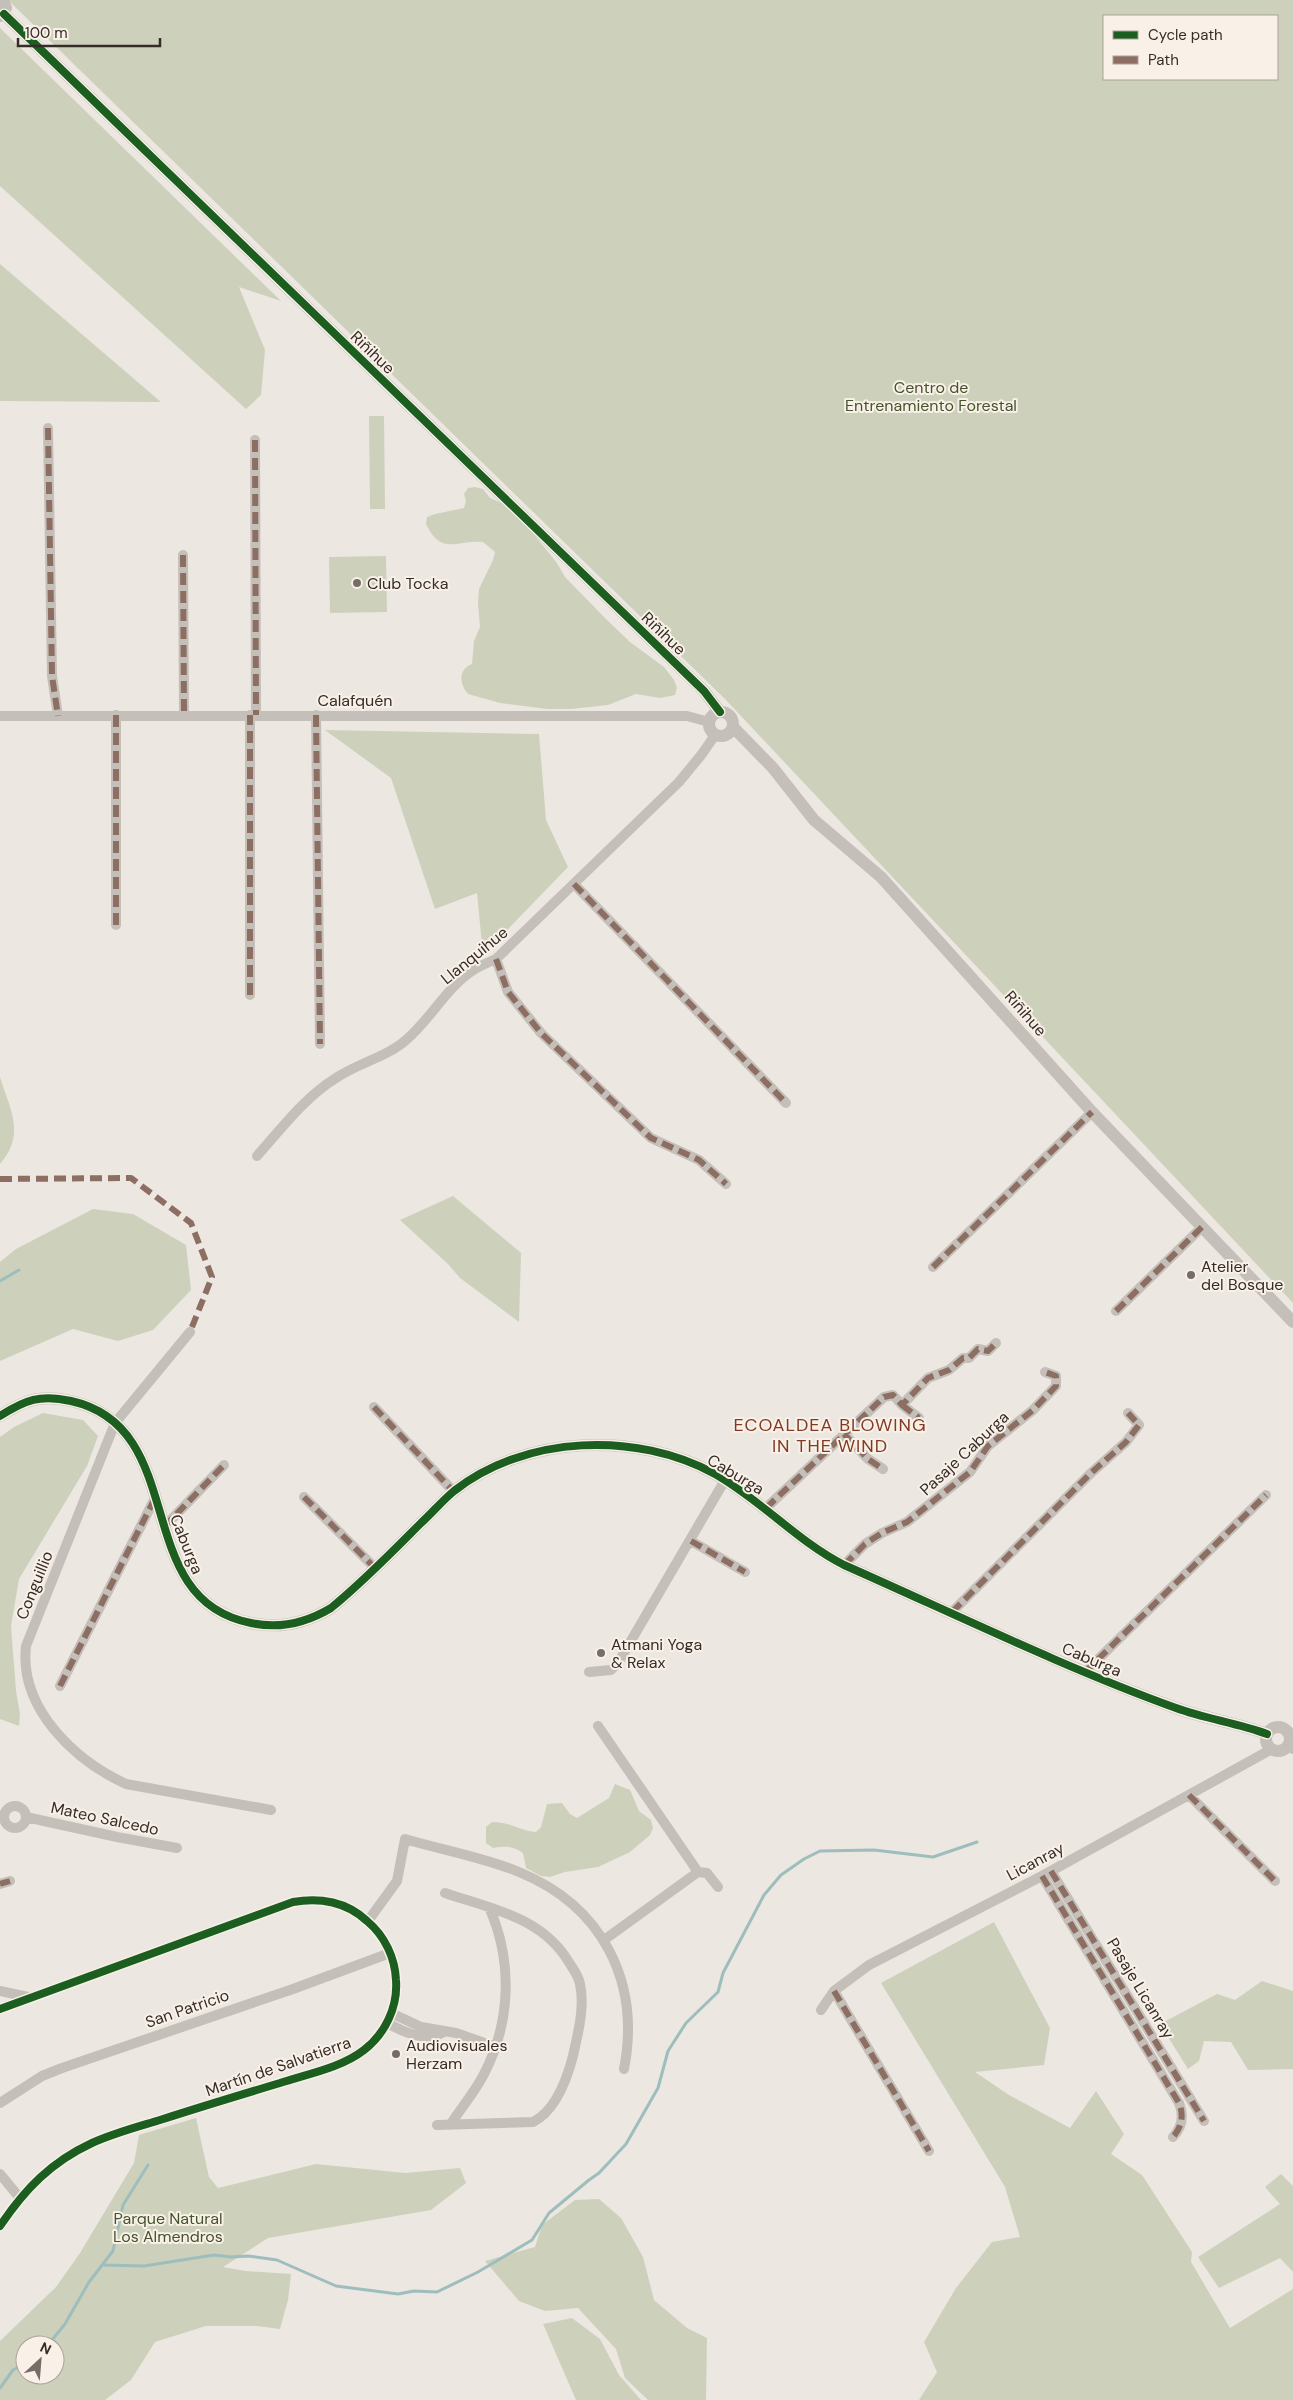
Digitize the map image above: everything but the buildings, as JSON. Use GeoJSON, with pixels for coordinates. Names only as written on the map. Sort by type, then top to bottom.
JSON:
{"type":"FeatureCollection","features":[{"type":"Feature","properties":{"kind":"street","name":"Riñihue"},"geometry":{"type":"LineString","coordinates":[[3,0],[6,8],[2,15],[704,691],[720,712],[730,716],[733,727],[773,768],[814,820],[888,884],[1092,1112],[1293,1322]]}},
{"type":"Feature","properties":{"kind":"street"},"geometry":{"type":"LineString","coordinates":[[48,428],[52,676],[58,716]]}},
{"type":"Feature","properties":{"kind":"street"},"geometry":{"type":"LineString","coordinates":[[250,995],[255,440]]}},
{"type":"Feature","properties":{"kind":"street"},"geometry":{"type":"LineString","coordinates":[[183,555],[184,714]]}},
{"type":"Feature","properties":{"kind":"street"},"geometry":{"type":"LineString","coordinates":[[720,712],[713,715],[709,722],[710,730],[715,735],[726,736],[733,727]]}},
{"type":"Feature","properties":{"kind":"street","name":"Calafquén"},"geometry":{"type":"LineString","coordinates":[[0,716],[184,714],[679,716],[709,722]]}},
{"type":"Feature","properties":{"kind":"street"},"geometry":{"type":"LineString","coordinates":[[116,715],[116,925]]}},
{"type":"Feature","properties":{"kind":"street"},"geometry":{"type":"LineString","coordinates":[[316,715],[320,1044]]}},
{"type":"Feature","properties":{"kind":"street","name":"Llanquihue"},"geometry":{"type":"LineString","coordinates":[[257,1156],[309,1100],[334,1078],[363,1062],[391,1051],[407,1040],[458,983],[475,969],[496,959],[679,782],[715,735]]}},
{"type":"Feature","properties":{"kind":"street"},"geometry":{"type":"LineString","coordinates":[[574,884],[786,1103]]}},
{"type":"Feature","properties":{"kind":"street"},"geometry":{"type":"LineString","coordinates":[[496,959],[508,992],[541,1033],[651,1138],[698,1160],[726,1184]]}},
{"type":"Feature","properties":{"kind":"street"},"geometry":{"type":"LineString","coordinates":[[932,1267],[1092,1112]]}},
{"type":"Feature","properties":{"kind":"street"},"geometry":{"type":"LineString","coordinates":[[1116,1312],[1202,1227]]}},
{"type":"Feature","properties":{"kind":"street","name":"Conguillio"},"geometry":{"type":"LineString","coordinates":[[190,1332],[115,1422],[26,1646],[26,1674],[31,1691],[41,1709],[64,1739],[85,1760],[111,1778],[126,1784],[271,1810]]}},
{"type":"Feature","properties":{"kind":"street"},"geometry":{"type":"LineString","coordinates":[[902,1405],[928,1378],[949,1370],[963,1358],[970,1358],[978,1349],[988,1352],[996,1343]]}},
{"type":"Feature","properties":{"kind":"street","name":"Pasaje Caburga"},"geometry":{"type":"LineString","coordinates":[[844,1565],[865,1544],[882,1533],[907,1522],[970,1472],[988,1446],[1033,1410],[1056,1386],[1056,1376],[1045,1372]]}},
{"type":"Feature","properties":{"kind":"street"},"geometry":{"type":"LineString","coordinates":[[766,1508],[884,1397],[893,1395],[902,1405],[919,1418]]}},
{"type":"Feature","properties":{"kind":"street","name":"Caburga"},"geometry":{"type":"LineString","coordinates":[[0,1416],[21,1402],[54,1399],[85,1405],[115,1422],[129,1437],[140,1454],[182,1574],[195,1592],[224,1614],[248,1622],[285,1625],[320,1614],[349,1594],[454,1492],[482,1474],[513,1460],[547,1450],[583,1445],[619,1446],[655,1451],[686,1461],[726,1480],[766,1508],[818,1550],[844,1565],[1085,1672],[1178,1708],[1241,1724],[1267,1734],[1276,1728],[1283,1728],[1290,1739],[1282,1750],[1272,1749]]}},
{"type":"Feature","properties":{"kind":"street"},"geometry":{"type":"LineString","coordinates":[[374,1407],[454,1492]]}},
{"type":"Feature","properties":{"kind":"street"},"geometry":{"type":"LineString","coordinates":[[952,1612],[1091,1473],[1126,1442],[1139,1425],[1128,1412]]}},
{"type":"Feature","properties":{"kind":"street"},"geometry":{"type":"LineString","coordinates":[[844,1434],[868,1459],[883,1469]]}},
{"type":"Feature","properties":{"kind":"street"},"geometry":{"type":"LineString","coordinates":[[164,1527],[224,1465]]}},
{"type":"Feature","properties":{"kind":"street"},"geometry":{"type":"LineString","coordinates":[[589,1672],[611,1670],[618,1663],[726,1480]]}},
{"type":"Feature","properties":{"kind":"street"},"geometry":{"type":"LineString","coordinates":[[1085,1672],[1266,1495]]}},
{"type":"Feature","properties":{"kind":"street"},"geometry":{"type":"LineString","coordinates":[[304,1497],[375,1568]]}},
{"type":"Feature","properties":{"kind":"street"},"geometry":{"type":"LineString","coordinates":[[60,1686],[155,1498]]}},
{"type":"Feature","properties":{"kind":"street"},"geometry":{"type":"LineString","coordinates":[[691,1541],[744,1572]]}},
{"type":"Feature","properties":{"kind":"street"},"geometry":{"type":"LineString","coordinates":[[598,1726],[698,1872]]}},
{"type":"Feature","properties":{"kind":"street"},"geometry":{"type":"LineString","coordinates":[[1267,1734],[1268,1744],[1272,1749]]}},
{"type":"Feature","properties":{"kind":"street","name":"Licanray"},"geometry":{"type":"LineString","coordinates":[[821,2010],[834,1991],[869,1965],[1047,1874],[1272,1749]]}},
{"type":"Feature","properties":{"kind":"street"},"geometry":{"type":"LineString","coordinates":[[1189,1795],[1275,1881]]}},
{"type":"Feature","properties":{"kind":"street","name":"Mateo Salcedo"},"geometry":{"type":"LineString","coordinates":[[16,1806],[24,1811],[26,1817],[24,1824],[15,1828],[6,1823],[2,1815],[9,1808],[16,1806]]}},
{"type":"Feature","properties":{"kind":"street","name":"Mateo Salcedo"},"geometry":{"type":"LineString","coordinates":[[26,1817],[177,1848]]}},
{"type":"Feature","properties":{"kind":"street"},"geometry":{"type":"LineString","coordinates":[[368,1921],[397,1881],[405,1839],[531,1877],[570,1901],[588,1919],[604,1940],[617,1966],[624,1994],[628,2041],[624,2068]]}},
{"type":"Feature","properties":{"kind":"street"},"geometry":{"type":"LineString","coordinates":[[604,1940],[698,1872],[707,1873],[718,1887]]}},
{"type":"Feature","properties":{"kind":"street"},"geometry":{"type":"LineString","coordinates":[[1047,1874],[1179,2103],[1182,2111],[1181,2122],[1173,2137]]}},
{"type":"Feature","properties":{"kind":"street","name":"Pasaje Licanray"},"geometry":{"type":"LineString","coordinates":[[1047,1874],[1204,2121]]}},
{"type":"Feature","properties":{"kind":"street"},"geometry":{"type":"LineString","coordinates":[[437,2125],[533,2122],[543,2117],[562,2086],[571,2062],[580,2020],[581,1997],[580,1984],[574,1970],[560,1949],[543,1932],[523,1919],[445,1893]]}},
{"type":"Feature","properties":{"kind":"street","name":"Martín de Salvatierra"},"geometry":{"type":"LineString","coordinates":[[0,2009],[293,1902],[313,1900],[332,1902],[351,1909],[368,1921],[381,1935],[390,1953],[396,1983],[391,2013],[387,2023],[378,2037],[366,2049],[340,2063],[91,2144],[56,2165],[19,2197],[0,2226]]}},
{"type":"Feature","properties":{"kind":"street"},"geometry":{"type":"LineString","coordinates":[[450,2125],[451,2112],[493,2046],[498,2012],[500,1972],[490,1923],[489,1908]]}},
{"type":"Feature","properties":{"kind":"street","name":"San Patricio"},"geometry":{"type":"LineString","coordinates":[[0,2103],[42,2076],[56,2070],[194,2021],[293,1989],[390,1953]]}},
{"type":"Feature","properties":{"kind":"street"},"geometry":{"type":"LineString","coordinates":[[0,1991],[30,1998]]}},
{"type":"Feature","properties":{"kind":"street"},"geometry":{"type":"LineString","coordinates":[[834,1991],[930,2151]]}},
{"type":"Feature","properties":{"kind":"street"},"geometry":{"type":"LineString","coordinates":[[391,2013],[421,2027],[493,2046]]}},
{"type":"Feature","properties":{"kind":"street"},"geometry":{"type":"LineString","coordinates":[[387,2023],[414,2035],[436,2036],[445,2032]]}},
{"type":"Feature","properties":{"kind":"street"},"geometry":{"type":"LineString","coordinates":[[0,2174],[19,2197]]}},
{"type":"Feature","properties":{"kind":"green space","name":"Centro de Entrenamiento Forestal"},"geometry":{"type":"Polygon","coordinates":[[[8,0],[1293,0],[1293,1303],[725,699],[8,0]]]}},
{"type":"Feature","properties":{"kind":"green space"},"geometry":{"type":"Polygon","coordinates":[[[0,28],[281,301],[239,287],[265,350],[261,395],[246,409],[0,186],[0,28]]]}},
{"type":"Feature","properties":{"kind":"green space"},"geometry":{"type":"Polygon","coordinates":[[[0,264],[161,402],[0,401],[0,264]]]}},
{"type":"Feature","properties":{"kind":"green space"},"geometry":{"type":"Polygon","coordinates":[[[369,416],[384,416],[385,509],[370,509],[369,416]]]}},
{"type":"Feature","properties":{"kind":"green space"},"geometry":{"type":"Polygon","coordinates":[[[468,488],[483,489],[490,498],[504,504],[532,532],[557,563],[565,577],[606,619],[630,642],[664,667],[674,680],[677,688],[675,695],[660,698],[636,694],[608,705],[571,709],[547,709],[500,703],[468,694],[463,686],[461,677],[464,670],[472,664],[474,641],[480,627],[479,589],[495,552],[483,542],[444,543],[432,534],[426,524],[427,517],[464,508],[466,501],[464,494],[468,488]]]}},
{"type":"Feature","properties":{"kind":"green space"},"geometry":{"type":"Polygon","coordinates":[[[386,556],[387,612],[330,613],[329,557],[386,556]]]}},
{"type":"Feature","properties":{"kind":"green space"},"geometry":{"type":"Polygon","coordinates":[[[325,730],[539,734],[546,820],[568,867],[483,955],[477,893],[435,909],[391,778],[325,730]]]}},
{"type":"Feature","properties":{"kind":"green space"},"geometry":{"type":"Polygon","coordinates":[[[0,1077],[14,1122],[14,1132],[8,1153],[0,1164],[0,1077]]]}},
{"type":"Feature","properties":{"kind":"green space"},"geometry":{"type":"Polygon","coordinates":[[[453,1196],[521,1253],[519,1322],[460,1278],[448,1264],[400,1220],[453,1196]]]}},
{"type":"Feature","properties":{"kind":"green space"},"geometry":{"type":"Polygon","coordinates":[[[93,1209],[133,1214],[186,1245],[191,1290],[153,1330],[118,1341],[73,1329],[0,1361],[0,1262],[16,1249],[93,1209]]]}},
{"type":"Feature","properties":{"kind":"green space"},"geometry":{"type":"Polygon","coordinates":[[[43,1413],[83,1420],[98,1436],[87,1466],[19,1579],[11,1626],[16,1691],[20,1714],[19,1726],[0,1719],[0,1437],[14,1427],[43,1413]]]}},
{"type":"Feature","properties":{"kind":"green space"},"geometry":{"type":"Polygon","coordinates":[[[615,1784],[630,1790],[639,1811],[651,1820],[653,1828],[650,1835],[630,1852],[598,1867],[565,1872],[550,1877],[541,1876],[526,1868],[523,1853],[509,1847],[493,1848],[486,1843],[486,1827],[492,1822],[505,1823],[536,1832],[541,1827],[547,1804],[562,1803],[570,1814],[577,1818],[609,1798],[615,1784]]]}},
{"type":"Feature","properties":{"kind":"green space"},"geometry":{"type":"Polygon","coordinates":[[[994,1922],[1050,2028],[1044,2065],[975,2072],[1009,2095],[1070,2128],[1096,2091],[1124,2134],[1111,2154],[1142,2175],[1192,2252],[1191,2262],[1230,2328],[1293,2289],[1293,2400],[919,2400],[937,2372],[924,2342],[956,2288],[992,2242],[1020,2237],[1005,2187],[881,1983],[994,1922]]]}},
{"type":"Feature","properties":{"kind":"green space"},"geometry":{"type":"Polygon","coordinates":[[[1262,1981],[1293,1991],[1293,2069],[1248,2070],[1231,2042],[1204,2041],[1199,2061],[1188,2069],[1160,2024],[1217,1994],[1235,2000],[1262,1981]]]}},
{"type":"Feature","properties":{"kind":"green space","name":"Parque Natural Los Almendros"},"geometry":{"type":"Polygon","coordinates":[[[196,2118],[209,2177],[218,2188],[316,2164],[405,2173],[460,2168],[466,2183],[431,2210],[268,2238],[223,2267],[246,2271],[291,2274],[288,2300],[280,2329],[257,2326],[206,2326],[155,2342],[131,2380],[105,2400],[0,2400],[0,2341],[56,2287],[80,2253],[134,2163],[139,2135],[196,2118]]]}},
{"type":"Feature","properties":{"kind":"green space"},"geometry":{"type":"Polygon","coordinates":[[[1281,2174],[1293,2186],[1293,2272],[1280,2258],[1219,2288],[1198,2257],[1280,2204],[1265,2187],[1281,2174]]]}},
{"type":"Feature","properties":{"kind":"green space"},"geometry":{"type":"Polygon","coordinates":[[[599,2199],[621,2218],[643,2257],[654,2300],[687,2328],[707,2338],[706,2400],[648,2400],[625,2378],[616,2349],[578,2308],[545,2311],[519,2301],[485,2261],[535,2247],[542,2225],[575,2200],[599,2199]]]}},
{"type":"Feature","properties":{"kind":"green space"},"geometry":{"type":"Polygon","coordinates":[[[572,2318],[600,2339],[619,2375],[641,2400],[576,2400],[543,2324],[572,2318]]]}},
{"type":"Feature","properties":{"kind":"waterway"},"geometry":{"type":"LineString","coordinates":[[0,1281],[19,1270]]}},
{"type":"Feature","properties":{"kind":"waterway"},"geometry":{"type":"LineString","coordinates":[[104,2265],[144,2266],[214,2255],[248,2256],[277,2260],[336,2286],[398,2294],[414,2291],[437,2292],[478,2272],[532,2240],[549,2213],[599,2173],[626,2144],[658,2088],[668,2051],[686,2023],[718,1992],[723,1973],[764,1895],[781,1875],[804,1859],[820,1851],[874,1850],[933,1857],[977,1842]]}},
{"type":"Feature","properties":{"kind":"waterway"},"geometry":{"type":"LineString","coordinates":[[56,2335],[65,2324],[89,2282],[113,2251],[123,2205],[148,2165]]}},
{"type":"Feature","properties":{"kind":"waterway"},"geometry":{"type":"LineString","coordinates":[[0,2388],[15,2369]]}},
{"type":"Feature","properties":{"kind":"marked path"},"geometry":{"type":"LineString","coordinates":[[48,428],[52,676],[58,716]]}},
{"type":"Feature","properties":{"kind":"marked path"},"geometry":{"type":"LineString","coordinates":[[255,440],[256,715]]}},
{"type":"Feature","properties":{"kind":"marked path"},"geometry":{"type":"LineString","coordinates":[[183,555],[184,714]]}},
{"type":"Feature","properties":{"kind":"marked path"},"geometry":{"type":"LineString","coordinates":[[116,715],[116,925]]}},
{"type":"Feature","properties":{"kind":"marked path"},"geometry":{"type":"LineString","coordinates":[[250,715],[250,995]]}},
{"type":"Feature","properties":{"kind":"marked path"},"geometry":{"type":"LineString","coordinates":[[316,715],[320,1044]]}},
{"type":"Feature","properties":{"kind":"marked path"},"geometry":{"type":"LineString","coordinates":[[574,884],[786,1103]]}},
{"type":"Feature","properties":{"kind":"marked path"},"geometry":{"type":"LineString","coordinates":[[496,959],[508,992],[541,1033],[651,1138],[699,1160],[726,1184]]}},
{"type":"Feature","properties":{"kind":"marked path"},"geometry":{"type":"LineString","coordinates":[[933,1267],[1092,1112]]}},
{"type":"Feature","properties":{"kind":"marked path"},"geometry":{"type":"LineString","coordinates":[[0,1179],[131,1178],[191,1223],[212,1277],[190,1332]]}},
{"type":"Feature","properties":{"kind":"marked path"},"geometry":{"type":"LineString","coordinates":[[1116,1311],[1202,1227]]}},
{"type":"Feature","properties":{"kind":"marked path"},"geometry":{"type":"LineString","coordinates":[[766,1508],[884,1397],[893,1395],[902,1405],[928,1378],[949,1370],[963,1358],[969,1358],[978,1349],[988,1351],[996,1343]]}},
{"type":"Feature","properties":{"kind":"marked path"},"geometry":{"type":"LineString","coordinates":[[844,1565],[865,1544],[882,1533],[907,1522],[970,1472],[988,1446],[1033,1410],[1056,1386],[1056,1376],[1045,1372]]}},
{"type":"Feature","properties":{"kind":"marked path"},"geometry":{"type":"LineString","coordinates":[[902,1405],[919,1418]]}},
{"type":"Feature","properties":{"kind":"marked path"},"geometry":{"type":"LineString","coordinates":[[374,1407],[454,1492]]}},
{"type":"Feature","properties":{"kind":"marked path"},"geometry":{"type":"LineString","coordinates":[[952,1612],[1091,1473],[1126,1442],[1139,1425],[1128,1413]]}},
{"type":"Feature","properties":{"kind":"marked path"},"geometry":{"type":"LineString","coordinates":[[844,1434],[868,1459],[883,1469]]}},
{"type":"Feature","properties":{"kind":"marked path"},"geometry":{"type":"LineString","coordinates":[[164,1527],[224,1465]]}},
{"type":"Feature","properties":{"kind":"marked path"},"geometry":{"type":"LineString","coordinates":[[1085,1672],[1266,1495]]}},
{"type":"Feature","properties":{"kind":"marked path"},"geometry":{"type":"LineString","coordinates":[[304,1497],[375,1568]]}},
{"type":"Feature","properties":{"kind":"marked path"},"geometry":{"type":"LineString","coordinates":[[60,1686],[155,1498]]}},
{"type":"Feature","properties":{"kind":"marked path"},"geometry":{"type":"LineString","coordinates":[[691,1541],[745,1572]]}},
{"type":"Feature","properties":{"kind":"marked path"},"geometry":{"type":"LineString","coordinates":[[1189,1795],[1275,1881]]}},
{"type":"Feature","properties":{"kind":"marked path"},"geometry":{"type":"LineString","coordinates":[[1051,1871],[1204,2121]]}},
{"type":"Feature","properties":{"kind":"marked path"},"geometry":{"type":"LineString","coordinates":[[1042,1876],[1179,2103],[1181,2121],[1173,2137]]}},
{"type":"Feature","properties":{"kind":"marked path"},"geometry":{"type":"LineString","coordinates":[[0,1884],[10,1881]]}},
{"type":"Feature","properties":{"kind":"marked path"},"geometry":{"type":"LineString","coordinates":[[834,1991],[929,2151]]}},
{"type":"Feature","properties":{"kind":"cycle path"},"geometry":{"type":"LineString","coordinates":[[4,14],[704,691],[720,712]]}},
{"type":"Feature","properties":{"kind":"cycle path"},"geometry":{"type":"LineString","coordinates":[[0,1416],[25,1402],[50,1398],[71,1401],[108,1417],[133,1444],[149,1477],[172,1549],[188,1582],[213,1608],[251,1623],[282,1625],[312,1618],[331,1608],[377,1567],[454,1491],[482,1472],[514,1459],[547,1450],[582,1445],[617,1446],[651,1451],[684,1460],[715,1474],[732,1484],[810,1544],[844,1565],[1009,1640],[1176,1708],[1267,1734]]}},
{"type":"Feature","properties":{"kind":"cycle path"},"geometry":{"type":"LineString","coordinates":[[0,2009],[293,1902],[313,1900],[342,1905],[367,1921],[379,1933],[388,1948],[394,1964],[396,1980],[395,2000],[389,2019],[371,2044],[355,2056],[324,2070],[126,2130],[92,2143],[51,2168],[29,2188],[0,2226]]}},
{"type":"Feature","properties":{"kind":"place","name":"Club Tocka"},"geometry":{"type":"Point","coordinates":[357,583]}},
{"type":"Feature","properties":{"kind":"place","name":"Atelier del Bosque"},"geometry":{"type":"Point","coordinates":[1191,1275]}},
{"type":"Feature","properties":{"kind":"place","name":"Atmani Yoga & Relax"},"geometry":{"type":"Point","coordinates":[601,1653]}},
{"type":"Feature","properties":{"kind":"place","name":"Audiovisuales Herzam"},"geometry":{"type":"Point","coordinates":[396,2054]}},
{"type":"Feature","properties":{"kind":"district","name":"ECOALDEA BLOWING IN THE WIND"},"geometry":{"type":"Point","coordinates":[830,1435]}}]}
